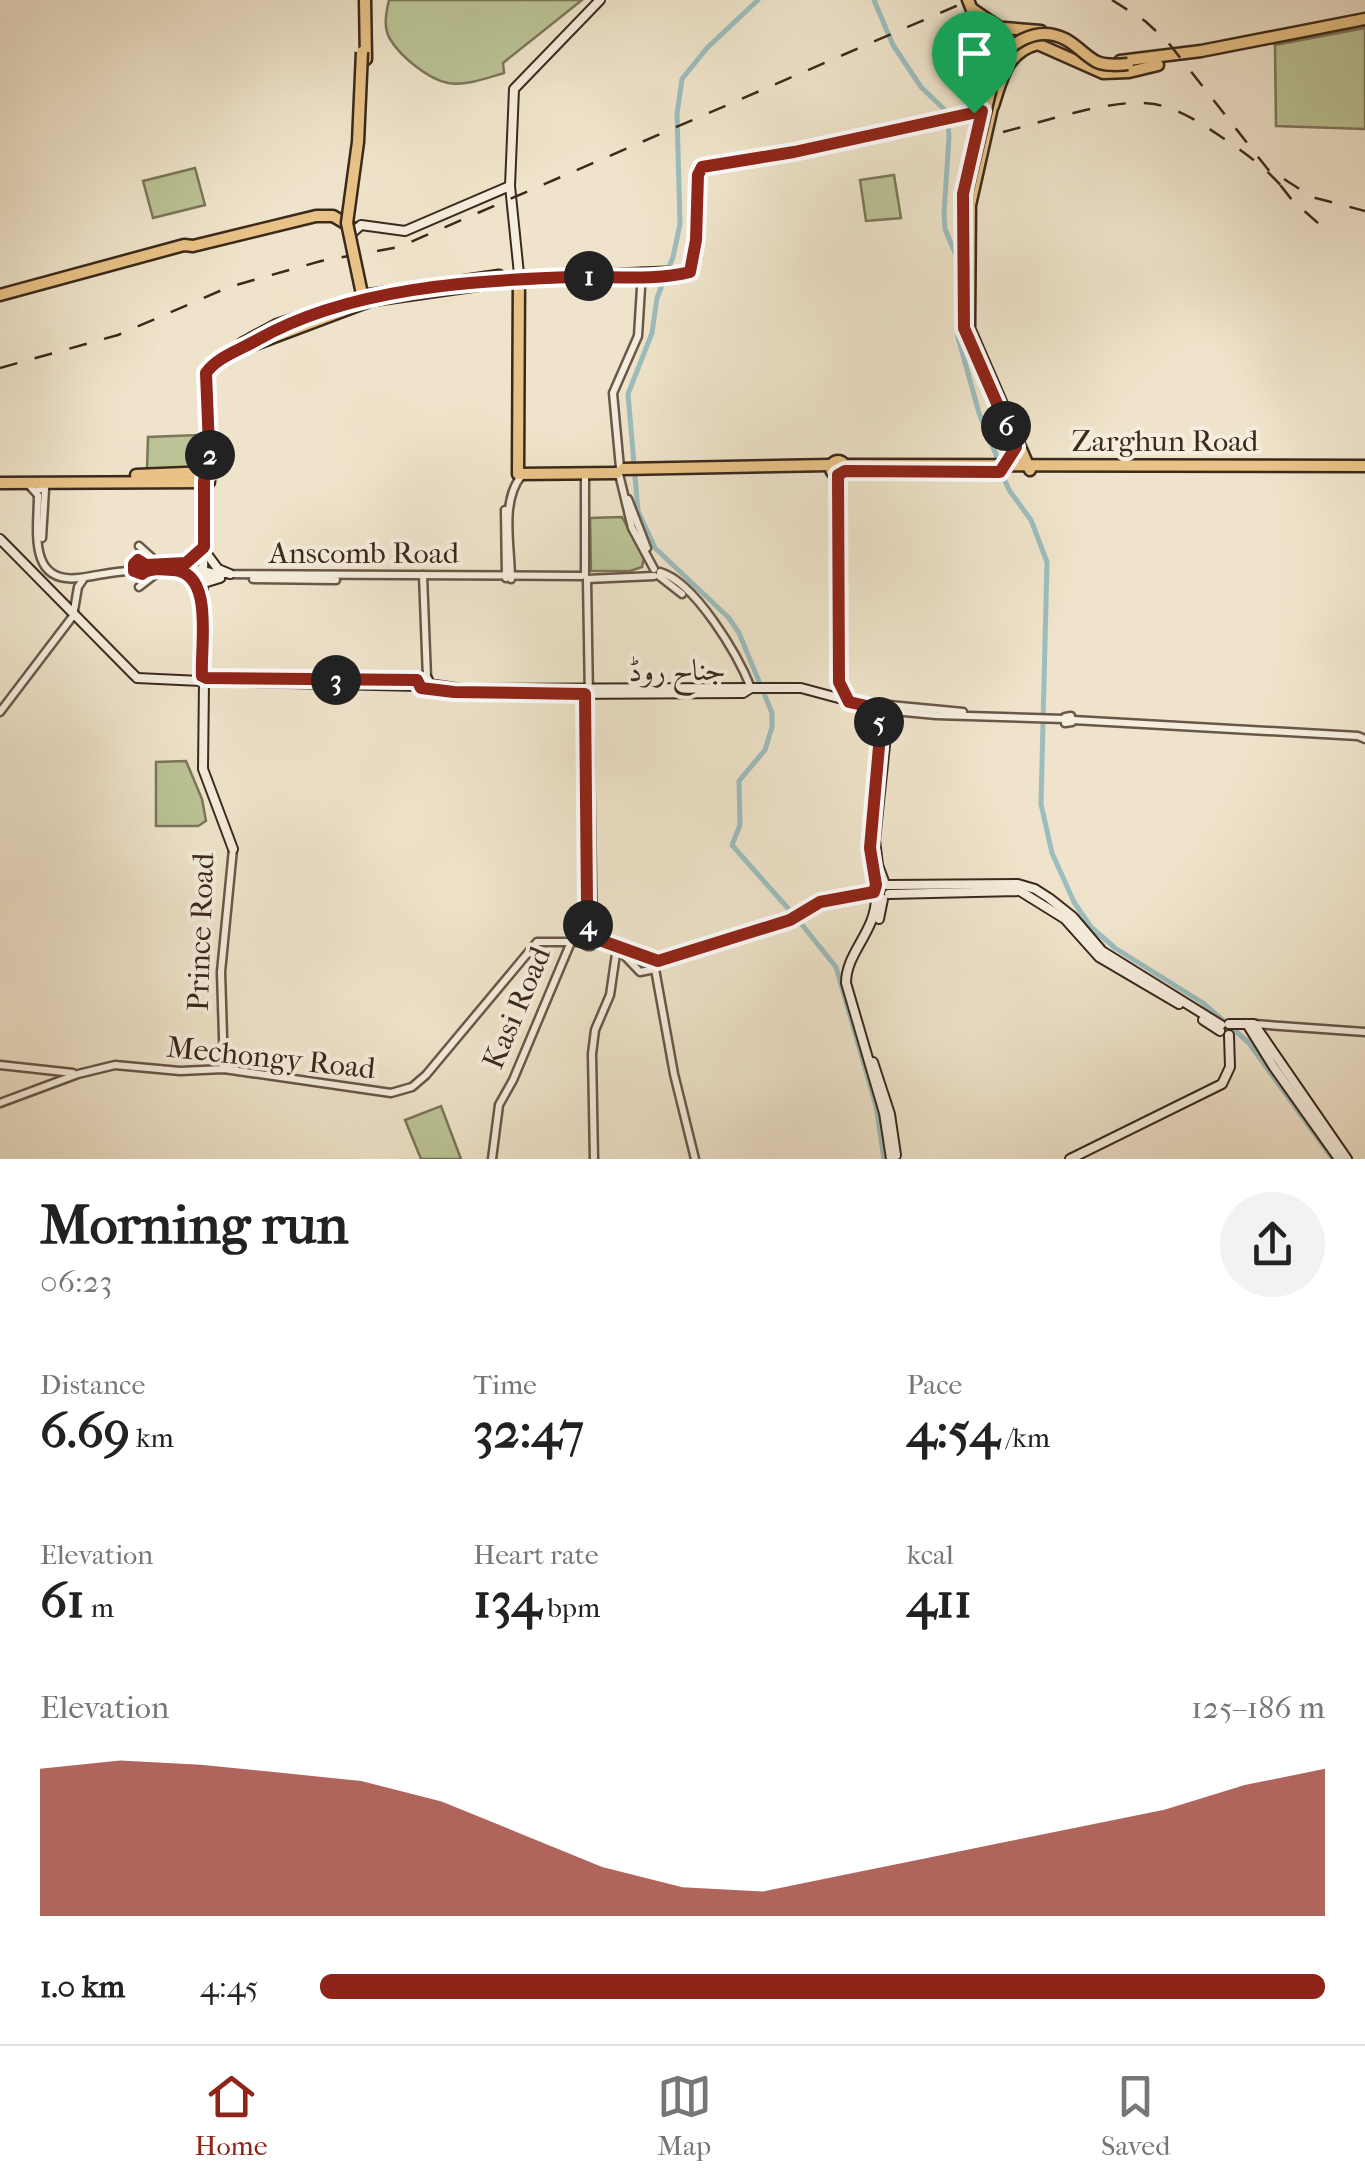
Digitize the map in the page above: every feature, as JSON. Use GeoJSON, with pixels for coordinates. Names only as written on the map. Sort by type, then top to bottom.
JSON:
{"type":"FeatureCollection","features":[{"type":"Feature","properties":{"kind":"main road"},"geometry":{"type":"LineString","coordinates":[[360,300],[349,228],[364,52],[363,0]]}},
{"type":"Feature","properties":{"kind":"main road"},"geometry":{"type":"LineString","coordinates":[[521,472],[523,277],[511,195],[514,89],[600,0]]}},
{"type":"Feature","properties":{"kind":"main road"},"geometry":{"type":"LineString","coordinates":[[970,5],[1003,36],[1060,33],[1109,61],[1147,63]]}},
{"type":"Feature","properties":{"kind":"main road"},"geometry":{"type":"LineString","coordinates":[[970,5],[983,40],[986,107]]}},
{"type":"Feature","properties":{"kind":"main road"},"geometry":{"type":"LineString","coordinates":[[968,197],[999,72],[1017,48],[1034,40],[1052,40],[1098,66],[1129,66],[1365,22]]}},
{"type":"Feature","properties":{"kind":"main road"},"geometry":{"type":"LineString","coordinates":[[983,40],[990,26],[1003,36],[1038,44],[1103,73],[1147,63]]}},
{"type":"Feature","properties":{"kind":"main road"},"geometry":{"type":"LineString","coordinates":[[983,40],[993,51],[1003,36]]}},
{"type":"Feature","properties":{"kind":"main road"},"geometry":{"type":"LineString","coordinates":[[968,197],[1003,36]]}},
{"type":"Feature","properties":{"kind":"main road"},"geometry":{"type":"LineString","coordinates":[[1029,469],[966,339],[968,197],[976,130],[986,107],[1012,58],[1022,49],[1038,44]]}},
{"type":"Feature","properties":{"kind":"main road"},"geometry":{"type":"LineString","coordinates":[[243,346],[277,325],[367,294],[495,279],[691,270],[698,175],[702,167],[784,155],[986,107]]}},
{"type":"Feature","properties":{"kind":"main road"},"geometry":{"type":"LineString","coordinates":[[950,117],[976,130]]}},
{"type":"Feature","properties":{"kind":"main road"},"geometry":{"type":"LineString","coordinates":[[349,228],[361,225],[405,231],[470,203],[511,195]]}},
{"type":"Feature","properties":{"kind":"main road"},"geometry":{"type":"LineString","coordinates":[[0,298],[168,249],[316,216],[333,216],[349,228],[366,291],[373,297]]}},
{"type":"Feature","properties":{"kind":"main road"},"geometry":{"type":"LineString","coordinates":[[243,346],[360,300],[495,279]]}},
{"type":"Feature","properties":{"kind":"main road","name":"Prince Road"},"geometry":{"type":"LineString","coordinates":[[233,849],[202,768],[207,477],[202,370],[211,360],[243,346]]}},
{"type":"Feature","properties":{"kind":"main road"},"geometry":{"type":"LineString","coordinates":[[1019,447],[1029,469]]}},
{"type":"Feature","properties":{"kind":"main road"},"geometry":{"type":"LineString","coordinates":[[1003,469],[1019,447]]}},
{"type":"Feature","properties":{"kind":"main road"},"geometry":{"type":"LineString","coordinates":[[838,469],[839,682],[848,698]]}},
{"type":"Feature","properties":{"kind":"main road","name":"Zarghun Road"},"geometry":{"type":"LineString","coordinates":[[521,472],[1365,470]]}},
{"type":"Feature","properties":{"kind":"main road","name":"Zarghun Road"},"geometry":{"type":"LineString","coordinates":[[521,472],[621,472]]}},
{"type":"Feature","properties":{"kind":"main road"},"geometry":{"type":"LineString","coordinates":[[0,480],[207,477]]}},
{"type":"Feature","properties":{"kind":"main road"},"geometry":{"type":"LineString","coordinates":[[0,480],[60,483],[207,477]]}},
{"type":"Feature","properties":{"kind":"main road","name":"جناح روڈ"},"geometry":{"type":"LineString","coordinates":[[0,539],[136,677],[422,682],[454,692],[813,690],[881,707]]}},
{"type":"Feature","properties":{"kind":"main road"},"geometry":{"type":"LineString","coordinates":[[202,599],[196,583],[179,567],[206,551],[218,569],[230,574]]}},
{"type":"Feature","properties":{"kind":"main road"},"geometry":{"type":"LineString","coordinates":[[205,574],[220,578]]}},
{"type":"Feature","properties":{"kind":"main road","name":"Prince Road"},"geometry":{"type":"LineString","coordinates":[[203,679],[205,574]]}},
{"type":"Feature","properties":{"kind":"main road"},"geometry":{"type":"LineString","coordinates":[[827,691],[839,682]]}},
{"type":"Feature","properties":{"kind":"main road","name":"جناح روڈ"},"geometry":{"type":"LineString","coordinates":[[848,698],[881,707]]}},
{"type":"Feature","properties":{"kind":"main road"},"geometry":{"type":"LineString","coordinates":[[867,706],[882,731],[870,848],[882,891]]}},
{"type":"Feature","properties":{"kind":"main road"},"geometry":{"type":"LineString","coordinates":[[881,707],[887,726],[875,840],[882,891],[872,926],[846,976],[894,1159]]}},
{"type":"Feature","properties":{"kind":"main road"},"geometry":{"type":"LineString","coordinates":[[882,891],[1020,891],[1066,919],[1099,957],[1228,1029],[1253,1025]]}},
{"type":"Feature","properties":{"kind":"main road"},"geometry":{"type":"LineString","coordinates":[[1253,1025],[1339,1159]]}},
{"type":"Feature","properties":{"kind":"main road"},"geometry":{"type":"LineString","coordinates":[[1253,1025],[1347,1159]]}},
{"type":"Feature","properties":{"kind":"main road"},"geometry":{"type":"LineString","coordinates":[[1070,1159],[1216,1088],[1229,1074],[1228,1029]]}},
{"type":"Feature","properties":{"kind":"street"},"geometry":{"type":"LineString","coordinates":[[642,274],[638,336],[613,393],[621,472],[632,528],[657,573],[703,610],[730,643],[758,688]]}},
{"type":"Feature","properties":{"kind":"street"},"geometry":{"type":"LineString","coordinates":[[508,577],[505,507],[521,472]]}},
{"type":"Feature","properties":{"kind":"street"},"geometry":{"type":"LineString","coordinates":[[621,472],[634,522],[657,573]]}},
{"type":"Feature","properties":{"kind":"street"},"geometry":{"type":"LineString","coordinates":[[570,942],[591,946],[592,936],[584,473]]}},
{"type":"Feature","properties":{"kind":"street"},"geometry":{"type":"LineString","coordinates":[[28,483],[41,496],[42,552],[53,569],[74,575],[134,568]]}},
{"type":"Feature","properties":{"kind":"street"},"geometry":{"type":"LineString","coordinates":[[41,496],[60,483]]}},
{"type":"Feature","properties":{"kind":"street"},"geometry":{"type":"LineString","coordinates":[[41,496],[38,554],[56,575],[84,578],[134,568]]}},
{"type":"Feature","properties":{"kind":"street"},"geometry":{"type":"LineString","coordinates":[[139,546],[161,567],[139,587]]}},
{"type":"Feature","properties":{"kind":"street","name":"Anscomb Road"},"geometry":{"type":"LineString","coordinates":[[134,568],[140,560],[146,567],[179,567],[205,574],[421,577]]}},
{"type":"Feature","properties":{"kind":"street","name":"Anscomb Road"},"geometry":{"type":"LineString","coordinates":[[220,578],[585,578],[657,573]]}},
{"type":"Feature","properties":{"kind":"street"},"geometry":{"type":"LineString","coordinates":[[421,577],[422,682]]}},
{"type":"Feature","properties":{"kind":"street"},"geometry":{"type":"LineString","coordinates":[[0,712],[74,616],[78,587],[84,578]]}},
{"type":"Feature","properties":{"kind":"street"},"geometry":{"type":"LineString","coordinates":[[587,691],[587,903],[592,936]]}},
{"type":"Feature","properties":{"kind":"street","name":"جناح روڈ"},"geometry":{"type":"LineString","coordinates":[[881,707],[1363,736]]}},
{"type":"Feature","properties":{"kind":"street","name":"Prince Road"},"geometry":{"type":"LineString","coordinates":[[224,1069],[221,972],[233,849]]}},
{"type":"Feature","properties":{"kind":"street"},"geometry":{"type":"LineString","coordinates":[[617,947],[640,972],[790,920],[820,902],[882,891]]}},
{"type":"Feature","properties":{"kind":"street"},"geometry":{"type":"LineString","coordinates":[[592,936],[657,965]]}},
{"type":"Feature","properties":{"kind":"street","name":"Mechongy Road"},"geometry":{"type":"LineString","coordinates":[[0,1103],[78,1074],[115,1065],[180,1071],[224,1069],[391,1093],[412,1087],[426,1075],[537,942],[570,942]]}},
{"type":"Feature","properties":{"kind":"street","name":"Kasi Road"},"geometry":{"type":"LineString","coordinates":[[492,1159],[496,1116],[570,942]]}},
{"type":"Feature","properties":{"kind":"street"},"geometry":{"type":"LineString","coordinates":[[594,1159],[592,1054],[595,1030],[610,995],[617,947]]}},
{"type":"Feature","properties":{"kind":"street"},"geometry":{"type":"LineString","coordinates":[[657,965],[672,1068],[696,1159]]}},
{"type":"Feature","properties":{"kind":"street"},"geometry":{"type":"LineString","coordinates":[[1253,1025],[1365,1032]]}},
{"type":"Feature","properties":{"kind":"street"},"geometry":{"type":"LineString","coordinates":[[0,1065],[78,1074]]}},
{"type":"Feature","properties":{"kind":"green space"},"geometry":{"type":"Polygon","coordinates":[[[389,0],[582,0],[503,63],[504,73],[455,84],[424,72],[395,46],[386,25],[389,0]]]}},
{"type":"Feature","properties":{"kind":"green space"},"geometry":{"type":"Polygon","coordinates":[[[1365,28],[1365,129],[1276,126],[1275,45],[1365,28]]]}},
{"type":"Feature","properties":{"kind":"green space"},"geometry":{"type":"Polygon","coordinates":[[[195,168],[205,205],[153,218],[143,181],[195,168]]]}},
{"type":"Feature","properties":{"kind":"green space"},"geometry":{"type":"Polygon","coordinates":[[[894,175],[901,218],[866,221],[860,180],[894,175]]]}},
{"type":"Feature","properties":{"kind":"green space"},"geometry":{"type":"Polygon","coordinates":[[[198,435],[196,468],[147,469],[148,437],[198,435]]]}},
{"type":"Feature","properties":{"kind":"green space"},"geometry":{"type":"Polygon","coordinates":[[[622,517],[644,558],[642,567],[630,571],[591,571],[590,518],[622,517]]]}},
{"type":"Feature","properties":{"kind":"green space"},"geometry":{"type":"Polygon","coordinates":[[[186,761],[202,799],[206,821],[198,826],[156,826],[156,762],[186,761]]]}},
{"type":"Feature","properties":{"kind":"green space"},"geometry":{"type":"Polygon","coordinates":[[[441,1106],[461,1159],[421,1159],[405,1120],[441,1106]]]}},
{"type":"Feature","properties":{"kind":"waterway"},"geometry":{"type":"LineString","coordinates":[[758,0],[707,48],[682,79],[677,114],[680,224],[673,257],[657,298],[652,333],[628,394],[638,511],[655,548],[729,618],[739,633],[772,713],[765,750],[739,781],[740,825],[732,845],[793,914]]}},
{"type":"Feature","properties":{"kind":"waterway"},"geometry":{"type":"LineString","coordinates":[[874,0],[893,45],[921,87],[947,112],[944,214],[962,282],[958,337],[979,413],[999,462]]}},
{"type":"Feature","properties":{"kind":"waterway"},"geometry":{"type":"LineString","coordinates":[[1003,476],[1031,520],[1047,562],[1041,804],[1052,853],[1074,902],[1091,927],[1115,948],[1203,1003],[1248,1042],[1333,1159]]}},
{"type":"Feature","properties":{"kind":"waterway"},"geometry":{"type":"LineString","coordinates":[[799,921],[836,967],[876,1106],[884,1159]]}},
{"type":"Feature","properties":{"kind":"railway"},"geometry":{"type":"LineString","coordinates":[[0,368],[118,335],[229,287],[321,261],[399,247],[970,0]]}},
{"type":"Feature","properties":{"kind":"railway"},"geometry":{"type":"LineString","coordinates":[[1112,0],[1167,41],[1292,200],[1319,224]]}},
{"type":"Feature","properties":{"kind":"railway"},"geometry":{"type":"LineString","coordinates":[[1003,132],[1100,107],[1154,104],[1207,127],[1283,188]]}},
{"type":"Feature","properties":{"kind":"railway"},"geometry":{"type":"LineString","coordinates":[[1284,179],[1312,197],[1365,211]]}},
{"type":"Feature","properties":{"kind":"route"},"geometry":{"type":"LineString","coordinates":[[982,111],[963,194],[964,328],[1016,447],[1014,455],[1000,472],[845,471],[838,475],[839,682],[849,702],[867,706],[882,731],[870,848],[874,892],[820,902],[790,920],[658,961],[626,952],[588,934],[585,694],[454,692],[421,688],[417,680],[206,678],[202,676],[200,650],[202,599],[196,583],[179,570],[146,570],[142,574],[134,571],[138,560],[146,565],[186,563],[204,547],[204,482],[205,472],[210,472],[206,373],[234,352],[275,331],[368,298],[486,280],[690,272],[696,240],[698,175],[702,167],[773,157],[974,113],[982,111]]}}]}
